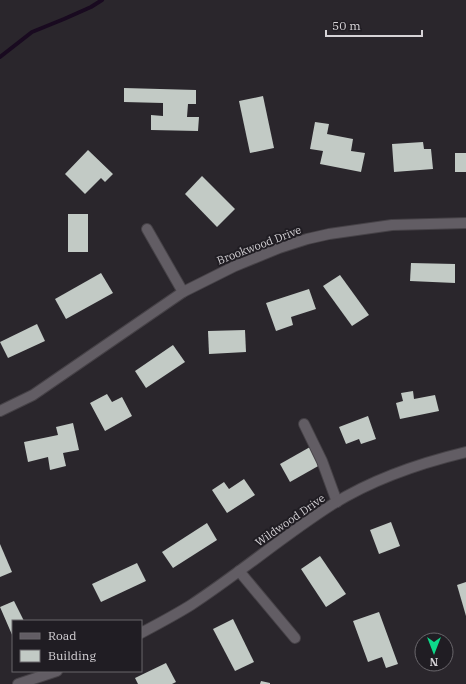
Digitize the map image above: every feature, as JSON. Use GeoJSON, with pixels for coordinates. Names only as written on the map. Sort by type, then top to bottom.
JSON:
{"type":"FeatureCollection","features":[{"type":"Feature","properties":{"kind":"street","name":"Brookwood Drive"},"geometry":{"type":"LineString","coordinates":[[0,411],[33,395],[182,292],[235,266],[307,239],[359,229],[392,225],[466,223]]}},
{"type":"Feature","properties":{"kind":"street"},"geometry":{"type":"LineString","coordinates":[[147,229],[182,292]]}},
{"type":"Feature","properties":{"kind":"street"},"geometry":{"type":"LineString","coordinates":[[304,424],[322,461],[337,502]]}},
{"type":"Feature","properties":{"kind":"street","name":"Wildwood Drive"},"geometry":{"type":"LineString","coordinates":[[142,632],[191,605],[296,529],[337,502],[408,469],[466,452]]}},
{"type":"Feature","properties":{"kind":"street"},"geometry":{"type":"LineString","coordinates":[[239,570],[295,638]]}},
{"type":"Feature","properties":{"kind":"street"},"geometry":{"type":"LineString","coordinates":[[18,684],[54,672]]}},
{"type":"Feature","properties":{"kind":"building"},"geometry":{"type":"Polygon","coordinates":[[[124,88],[196,90],[196,104],[188,104],[187,117],[199,117],[198,131],[151,130],[151,115],[163,116],[163,103],[124,102],[124,88]]]}},
{"type":"Feature","properties":{"kind":"building"},"geometry":{"type":"Polygon","coordinates":[[[263,96],[274,148],[250,153],[239,101],[263,96]]]}},
{"type":"Feature","properties":{"kind":"building"},"geometry":{"type":"Polygon","coordinates":[[[315,122],[329,124],[327,134],[353,139],[351,151],[365,153],[361,172],[320,164],[323,151],[310,149],[315,122]]]}},
{"type":"Feature","properties":{"kind":"building"},"geometry":{"type":"Polygon","coordinates":[[[423,142],[424,149],[431,149],[433,169],[394,172],[392,144],[423,142]]]}},
{"type":"Feature","properties":{"kind":"building"},"geometry":{"type":"Polygon","coordinates":[[[88,150],[113,174],[105,182],[101,178],[85,194],[65,174],[88,150]]]}},
{"type":"Feature","properties":{"kind":"building"},"geometry":{"type":"Polygon","coordinates":[[[455,153],[466,153],[466,172],[455,172],[455,153]]]}},
{"type":"Feature","properties":{"kind":"building"},"geometry":{"type":"Polygon","coordinates":[[[202,176],[235,209],[217,227],[185,194],[202,176]]]}},
{"type":"Feature","properties":{"kind":"building"},"geometry":{"type":"Polygon","coordinates":[[[68,214],[88,214],[88,252],[68,252],[68,214]]]}},
{"type":"Feature","properties":{"kind":"building"},"geometry":{"type":"Polygon","coordinates":[[[411,263],[455,264],[455,283],[410,281],[411,263]]]}},
{"type":"Feature","properties":{"kind":"building"},"geometry":{"type":"Polygon","coordinates":[[[101,273],[113,293],[66,319],[55,299],[101,273]]]}},
{"type":"Feature","properties":{"kind":"building"},"geometry":{"type":"Polygon","coordinates":[[[340,275],[369,315],[352,326],[323,286],[340,275]]]}},
{"type":"Feature","properties":{"kind":"building"},"geometry":{"type":"Polygon","coordinates":[[[309,289],[316,309],[291,317],[293,325],[276,331],[266,303],[309,289]]]}},
{"type":"Feature","properties":{"kind":"building"},"geometry":{"type":"Polygon","coordinates":[[[37,324],[45,341],[8,358],[0,342],[37,324]]]}},
{"type":"Feature","properties":{"kind":"building"},"geometry":{"type":"Polygon","coordinates":[[[245,330],[246,352],[209,354],[208,331],[245,330]]]}},
{"type":"Feature","properties":{"kind":"building"},"geometry":{"type":"Polygon","coordinates":[[[173,345],[185,362],[146,388],[135,371],[173,345]]]}},
{"type":"Feature","properties":{"kind":"building"},"geometry":{"type":"Polygon","coordinates":[[[413,391],[414,399],[435,395],[439,411],[400,419],[396,403],[403,401],[401,393],[413,391]]]}},
{"type":"Feature","properties":{"kind":"building"},"geometry":{"type":"Polygon","coordinates":[[[107,394],[112,402],[122,397],[132,416],[105,431],[90,403],[107,394]]]}},
{"type":"Feature","properties":{"kind":"building"},"geometry":{"type":"Polygon","coordinates":[[[368,416],[376,439],[361,444],[359,439],[346,444],[339,427],[368,416]]]}},
{"type":"Feature","properties":{"kind":"building"},"geometry":{"type":"Polygon","coordinates":[[[73,423],[79,450],[63,453],[66,466],[50,470],[48,457],[28,462],[24,442],[58,435],[56,427],[73,423]]]}},
{"type":"Feature","properties":{"kind":"building"},"geometry":{"type":"Polygon","coordinates":[[[310,447],[320,465],[290,482],[280,464],[310,447]]]}},
{"type":"Feature","properties":{"kind":"building"},"geometry":{"type":"Polygon","coordinates":[[[244,479],[255,495],[227,513],[212,490],[224,482],[229,489],[244,479]]]}},
{"type":"Feature","properties":{"kind":"building"},"geometry":{"type":"Polygon","coordinates":[[[391,522],[400,546],[379,554],[370,530],[391,522]]]}},
{"type":"Feature","properties":{"kind":"building"},"geometry":{"type":"Polygon","coordinates":[[[207,523],[217,540],[173,568],[162,552],[207,523]]]}},
{"type":"Feature","properties":{"kind":"building"},"geometry":{"type":"Polygon","coordinates":[[[0,544],[12,572],[0,577],[0,544]]]}},
{"type":"Feature","properties":{"kind":"building"},"geometry":{"type":"Polygon","coordinates":[[[320,556],[346,594],[326,607],[301,569],[320,556]]]}},
{"type":"Feature","properties":{"kind":"building"},"geometry":{"type":"Polygon","coordinates":[[[137,563],[146,581],[101,602],[92,584],[137,563]]]}},
{"type":"Feature","properties":{"kind":"building"},"geometry":{"type":"Polygon","coordinates":[[[466,582],[466,616],[457,585],[466,582]]]}},
{"type":"Feature","properties":{"kind":"building"},"geometry":{"type":"Polygon","coordinates":[[[14,601],[24,620],[12,620],[12,635],[0,607],[14,601]]]}},
{"type":"Feature","properties":{"kind":"building"},"geometry":{"type":"Polygon","coordinates":[[[379,612],[398,664],[386,668],[382,657],[368,662],[353,621],[379,612]]]}},
{"type":"Feature","properties":{"kind":"building"},"geometry":{"type":"Polygon","coordinates":[[[233,619],[254,662],[235,671],[213,629],[233,619]]]}},
{"type":"Feature","properties":{"kind":"building"},"geometry":{"type":"Polygon","coordinates":[[[166,663],[176,682],[172,684],[138,684],[135,678],[166,663]]]}},
{"type":"Feature","properties":{"kind":"building"},"geometry":{"type":"Polygon","coordinates":[[[261,681],[270,683],[270,684],[260,684],[261,681]]]}},
{"type":"Feature","properties":{"kind":"waterway"},"geometry":{"type":"LineString","coordinates":[[0,57],[32,32],[91,7],[102,0]]}}]}
